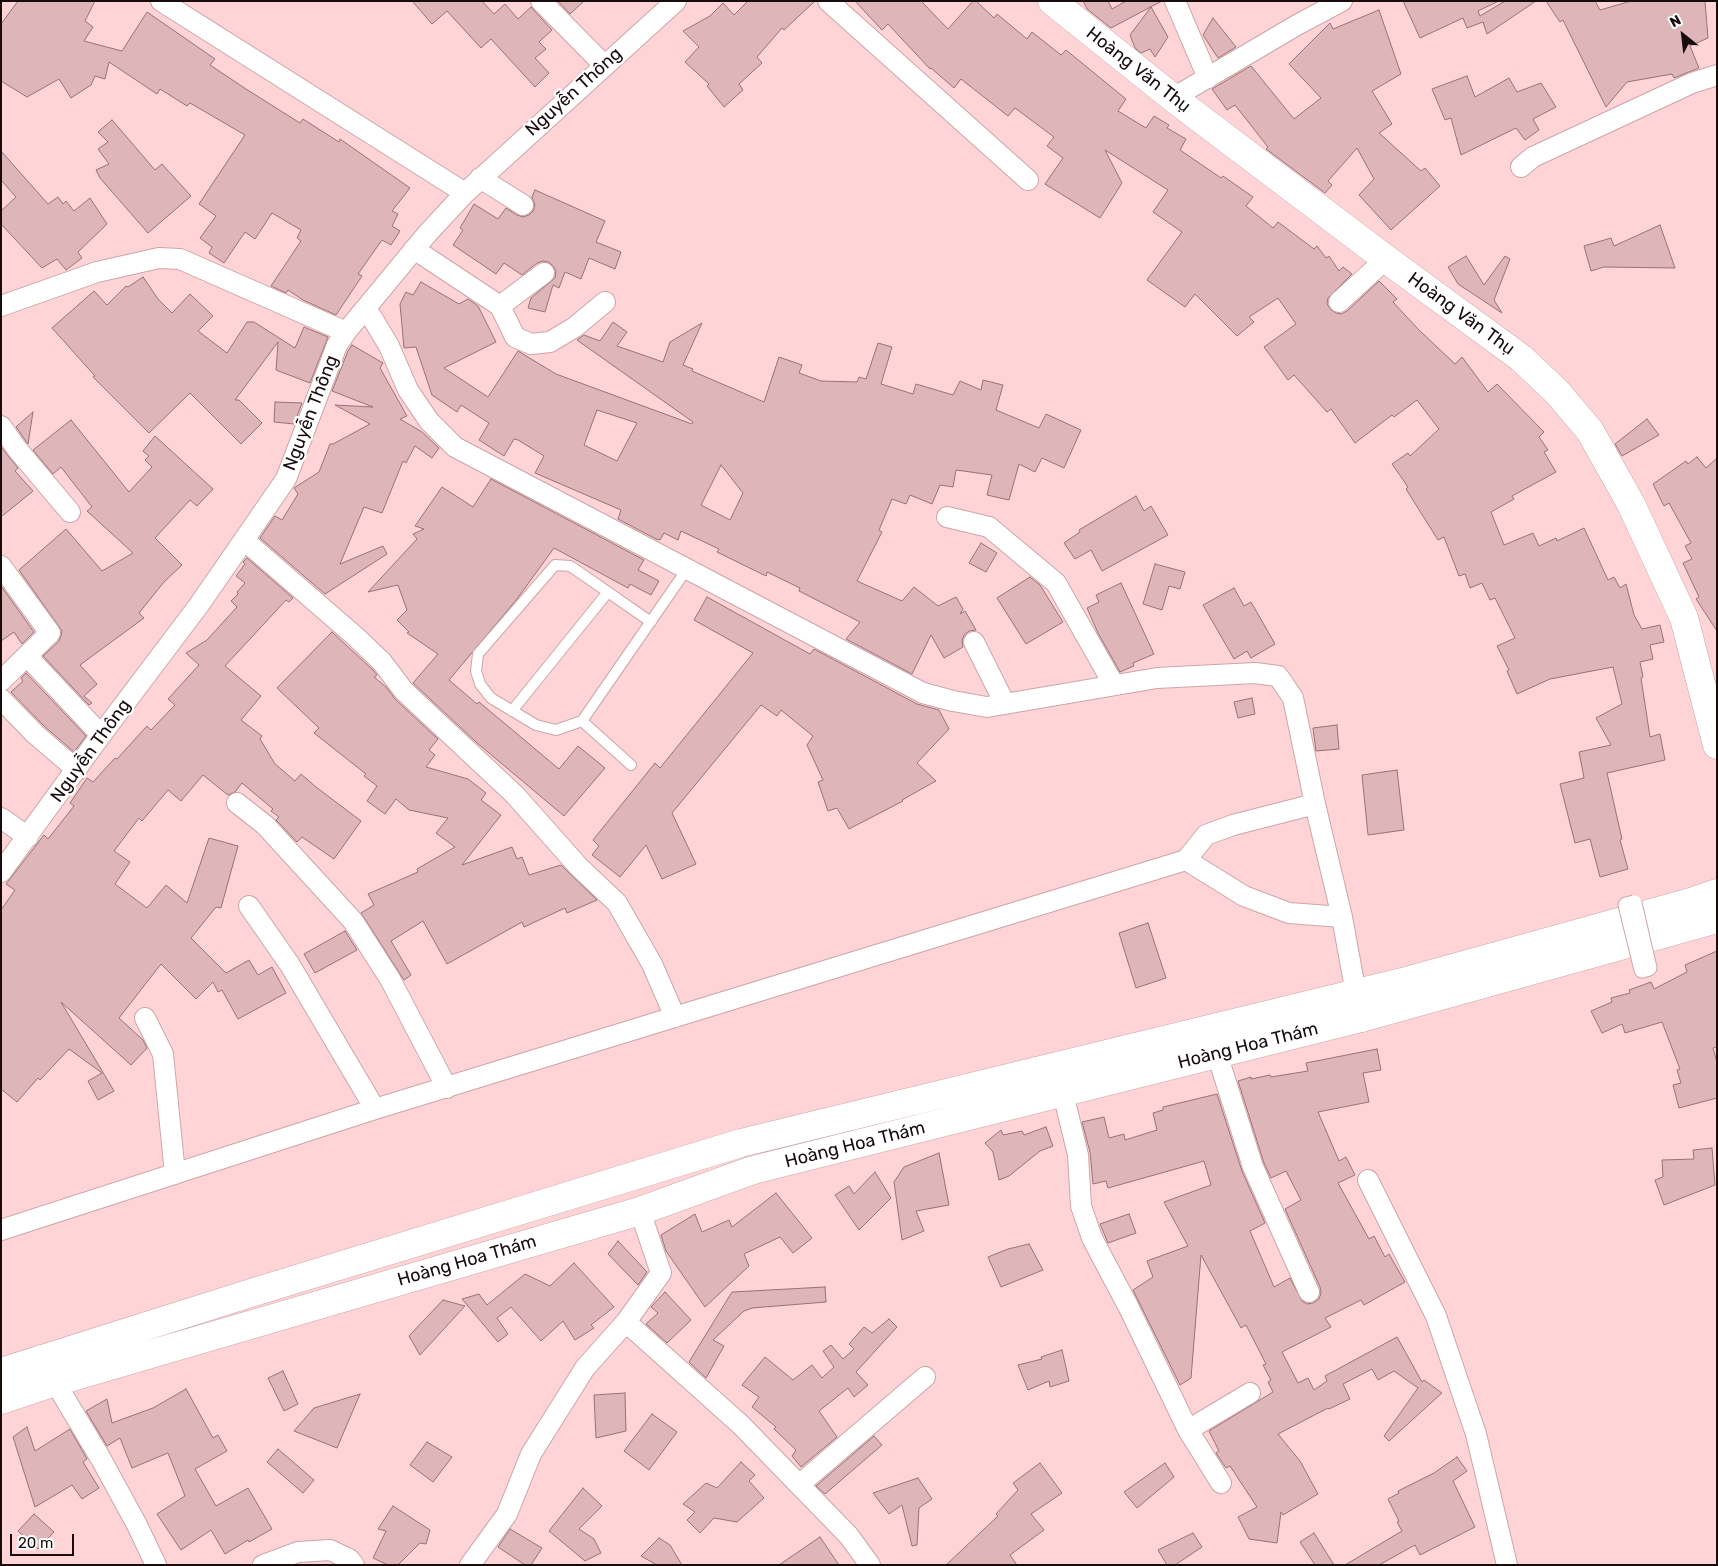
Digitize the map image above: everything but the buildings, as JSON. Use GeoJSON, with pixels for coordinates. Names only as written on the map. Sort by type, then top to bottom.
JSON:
{"type":"FeatureCollection","features":[{"type":"Feature","properties":{"kind":"main road","name":"Hoàng Văn Thụ"},"geometry":{"type":"LineString","coordinates":[[1052,1],[1173,98],[1521,358],[1557,392],[1590,430],[1631,504],[1684,618],[1717,745]]}},
{"type":"Feature","properties":{"kind":"main road","name":"Hoàng Hoa Thám"},"geometry":{"type":"LineString","coordinates":[[1,1400],[55,1382],[640,1211],[753,1170],[1217,1054],[1359,1006],[1410,980],[1691,902],[1717,893]]}},
{"type":"Feature","properties":{"kind":"main road","name":"Hoàng Hoa Thám"},"geometry":{"type":"LineString","coordinates":[[1,1372],[254,1292],[741,1143],[1359,1006],[1717,919]]}},
{"type":"Feature","properties":{"kind":"main road"},"geometry":{"type":"LineString","coordinates":[[41,1360],[55,1382]]}},
{"type":"Feature","properties":{"kind":"street"},"geometry":{"type":"LineString","coordinates":[[161,1],[465,193]]}},
{"type":"Feature","properties":{"kind":"street"},"geometry":{"type":"LineString","coordinates":[[541,1],[604,65]]}},
{"type":"Feature","properties":{"kind":"street","name":"Nguyễn Thông"},"geometry":{"type":"LineString","coordinates":[[1,872],[199,605],[286,479],[336,345],[346,332],[414,249],[465,193],[676,1]]}},
{"type":"Feature","properties":{"kind":"street"},"geometry":{"type":"LineString","coordinates":[[828,1],[1028,180]]}},
{"type":"Feature","properties":{"kind":"street"},"geometry":{"type":"LineString","coordinates":[[1175,1],[1208,78]]}},
{"type":"Feature","properties":{"kind":"street"},"geometry":{"type":"LineString","coordinates":[[1173,98],[1342,1]]}},
{"type":"Feature","properties":{"kind":"street"},"geometry":{"type":"LineString","coordinates":[[1521,167],[1534,157],[1692,83],[1717,75]]}},
{"type":"Feature","properties":{"kind":"street"},"geometry":{"type":"LineString","coordinates":[[480,178],[523,204]]}},
{"type":"Feature","properties":{"kind":"street"},"geometry":{"type":"LineString","coordinates":[[414,249],[500,306],[515,337],[532,344],[550,342],[575,327],[605,302]]}},
{"type":"Feature","properties":{"kind":"street"},"geometry":{"type":"LineString","coordinates":[[1,306],[97,272],[159,258],[180,259],[346,332]]}},
{"type":"Feature","properties":{"kind":"street"},"geometry":{"type":"LineString","coordinates":[[1339,302],[1386,259]]}},
{"type":"Feature","properties":{"kind":"street"},"geometry":{"type":"LineString","coordinates":[[500,306],[544,273]]}},
{"type":"Feature","properties":{"kind":"street"},"geometry":{"type":"LineString","coordinates":[[364,310],[371,316],[389,346],[408,390],[429,421],[455,447],[923,692],[953,701],[986,707],[1156,678],[1255,673],[1278,676],[1293,698],[1315,804],[1342,917],[1359,1006]]}},
{"type":"Feature","properties":{"kind":"street"},"geometry":{"type":"LineString","coordinates":[[1,426],[17,449],[70,512]]}},
{"type":"Feature","properties":{"kind":"street"},"geometry":{"type":"LineString","coordinates":[[947,517],[989,527],[1056,583],[1114,685]]}},
{"type":"Feature","properties":{"kind":"street"},"geometry":{"type":"LineString","coordinates":[[244,540],[356,637],[382,662],[404,691],[515,795],[578,866],[618,902],[652,964],[675,1017]]}},
{"type":"Feature","properties":{"kind":"street"},"geometry":{"type":"LineString","coordinates":[[1,566],[50,633],[9,671],[1,681]]}},
{"type":"Feature","properties":{"kind":"street"},"geometry":{"type":"LineString","coordinates":[[974,642],[1005,704]]}},
{"type":"Feature","properties":{"kind":"street"},"geometry":{"type":"LineString","coordinates":[[27,656],[101,735]]}},
{"type":"Feature","properties":{"kind":"street"},"geometry":{"type":"LineString","coordinates":[[1,699],[35,734],[77,770]]}},
{"type":"Feature","properties":{"kind":"street"},"geometry":{"type":"LineString","coordinates":[[237,803],[265,824],[353,921],[390,979],[447,1088]]}},
{"type":"Feature","properties":{"kind":"street"},"geometry":{"type":"LineString","coordinates":[[1,1230],[375,1108],[447,1088],[1186,860],[1206,835],[1233,825],[1315,804]]}},
{"type":"Feature","properties":{"kind":"street"},"geometry":{"type":"LineString","coordinates":[[1,818],[28,837]]}},
{"type":"Feature","properties":{"kind":"street"},"geometry":{"type":"LineString","coordinates":[[1186,860],[1244,896],[1262,903],[1289,912],[1342,917]]}},
{"type":"Feature","properties":{"kind":"street"},"geometry":{"type":"LineString","coordinates":[[249,906],[290,965],[375,1108]]}},
{"type":"Feature","properties":{"kind":"street"},"geometry":{"type":"LineString","coordinates":[[145,1018],[163,1054],[175,1174]]}},
{"type":"Feature","properties":{"kind":"street"},"geometry":{"type":"LineString","coordinates":[[1217,1054],[1253,1167],[1308,1292]]}},
{"type":"Feature","properties":{"kind":"street"},"geometry":{"type":"LineString","coordinates":[[1063,1093],[1078,1155],[1081,1206],[1092,1238],[1128,1306],[1188,1430],[1221,1482]]}},
{"type":"Feature","properties":{"kind":"street"},"geometry":{"type":"LineString","coordinates":[[1368,1180],[1436,1316],[1476,1434],[1506,1565]]}},
{"type":"Feature","properties":{"kind":"street"},"geometry":{"type":"LineString","coordinates":[[470,1565],[507,1514],[531,1454],[585,1368],[626,1322],[661,1273],[640,1211]]}},
{"type":"Feature","properties":{"kind":"street"},"geometry":{"type":"LineString","coordinates":[[626,1322],[741,1425],[800,1484],[848,1536],[870,1565]]}},
{"type":"Feature","properties":{"kind":"street"},"geometry":{"type":"LineString","coordinates":[[800,1484],[925,1377]]}},
{"type":"Feature","properties":{"kind":"street"},"geometry":{"type":"LineString","coordinates":[[55,1382],[101,1459],[137,1525],[156,1565]]}},
{"type":"Feature","properties":{"kind":"street"},"geometry":{"type":"LineString","coordinates":[[1188,1430],[1250,1392]]}},
{"type":"Feature","properties":{"kind":"street"},"geometry":{"type":"LineString","coordinates":[[263,1565],[298,1552],[330,1550],[349,1559],[354,1565]]}},
{"type":"Feature","properties":{"kind":"lane"},"geometry":{"type":"LineString","coordinates":[[651,622],[570,566],[555,565],[478,654],[476,671],[480,684],[491,698],[536,725],[556,730],[582,721],[651,622],[687,568]]}},
{"type":"Feature","properties":{"kind":"lane"},"geometry":{"type":"LineString","coordinates":[[512,711],[608,592]]}},
{"type":"Feature","properties":{"kind":"lane"},"geometry":{"type":"LineString","coordinates":[[582,721],[631,765]]}}]}
